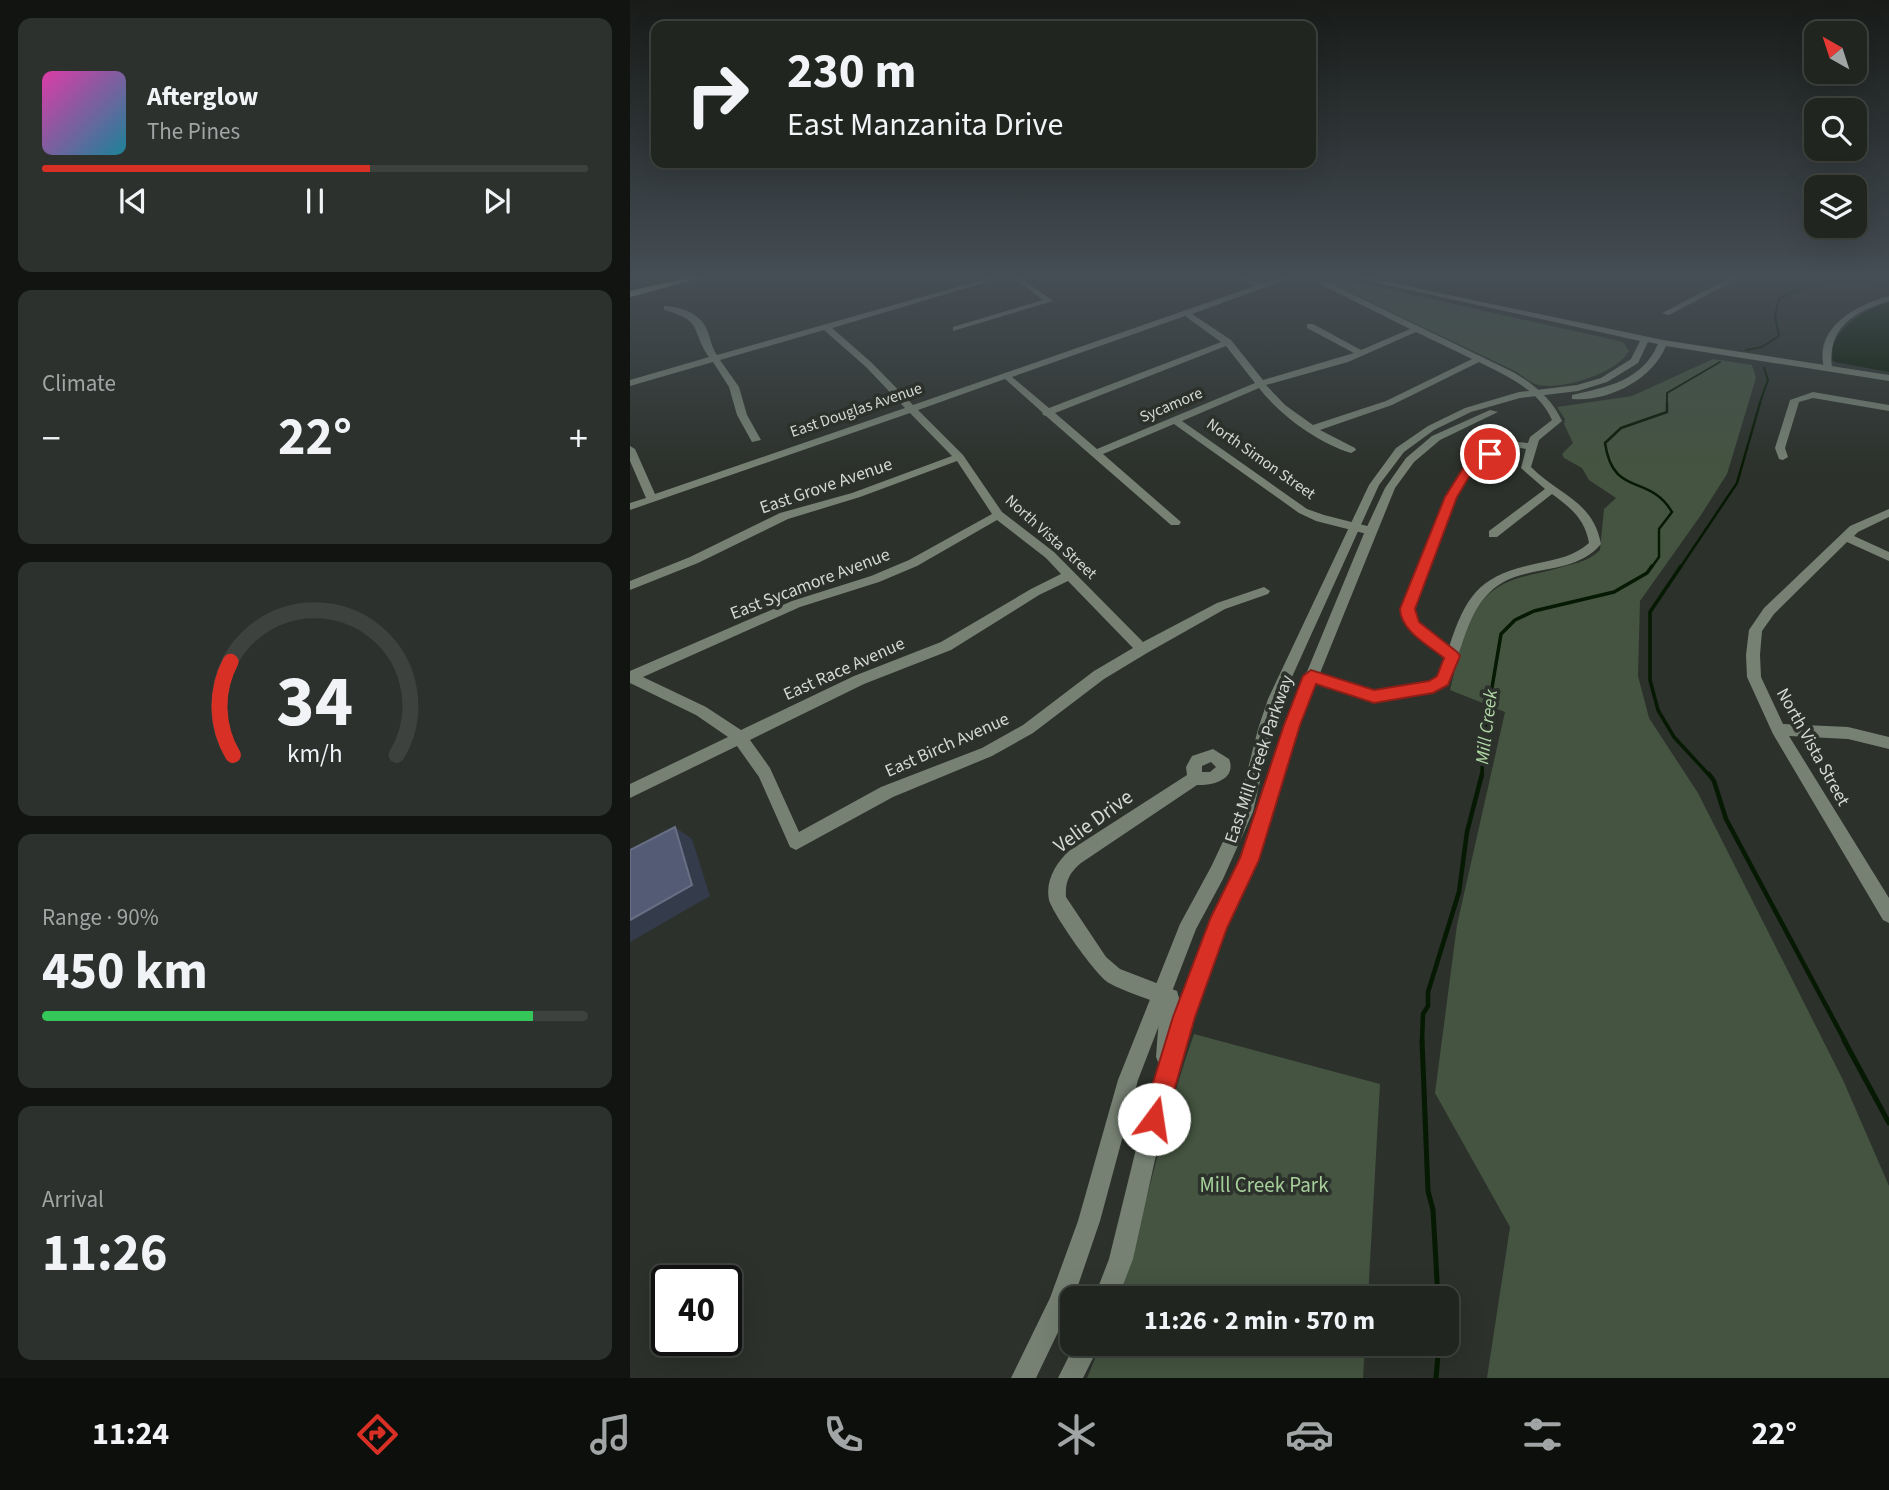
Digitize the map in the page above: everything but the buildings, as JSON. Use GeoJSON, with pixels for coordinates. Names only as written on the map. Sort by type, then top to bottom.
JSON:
{"type":"FeatureCollection","features":[{"type":"Feature","properties":{"kind":"street"},"geometry":{"type":"LineString","coordinates":[[705,340],[734,387],[745,420],[756,440]]}},
{"type":"Feature","properties":{"kind":"street"},"geometry":{"type":"LineString","coordinates":[[630,383],[780,340]]}},
{"type":"Feature","properties":{"kind":"street","name":"North Vista Street"},"geometry":{"type":"LineString","coordinates":[[841,340],[959,457],[998,515],[1050,555],[1142,649]]}},
{"type":"Feature","properties":{"kind":"street","name":"East Douglas Avenue"},"geometry":{"type":"LineString","coordinates":[[630,507],[1105,340]]}},
{"type":"Feature","properties":{"kind":"street"},"geometry":{"type":"LineString","coordinates":[[1225,340],[1283,408],[1312,429],[1351,450]]}},
{"type":"Feature","properties":{"kind":"street"},"geometry":{"type":"LineString","coordinates":[[1337,340],[1361,353]]}},
{"type":"Feature","properties":{"kind":"street","name":"Sycamore"},"geometry":{"type":"LineString","coordinates":[[1095,454],[1260,384],[1361,353],[1389,340]]}},
{"type":"Feature","properties":{"kind":"street"},"geometry":{"type":"LineString","coordinates":[[1311,676],[1374,696],[1433,686],[1442,680],[1460,628],[1473,603],[1487,586],[1507,575],[1576,558],[1595,544],[1595,532],[1581,510],[1533,477],[1526,468],[1534,439],[1557,421],[1519,379],[1441,340]]}},
{"type":"Feature","properties":{"kind":"street","name":"East Mill Creek Parkway"},"geometry":{"type":"LineString","coordinates":[[1023,1378],[1060,1303],[1089,1221],[1128,1080],[1189,924],[1217,873],[1245,812],[1275,699],[1354,527],[1388,464],[1416,437],[1468,410],[1578,388],[1615,374],[1634,361],[1644,340]]}},
{"type":"Feature","properties":{"kind":"street"},"geometry":{"type":"LineString","coordinates":[[1651,340],[1889,378]]}},
{"type":"Feature","properties":{"kind":"street"},"geometry":{"type":"LineString","coordinates":[[1828,340],[1826,345],[1828,368]]}},
{"type":"Feature","properties":{"kind":"street"},"geometry":{"type":"LineString","coordinates":[[1046,413],[1228,342]]}},
{"type":"Feature","properties":{"kind":"street","name":"East Mill Creek Parkway"},"geometry":{"type":"LineString","coordinates":[[1111,1286],[1121,1259],[1165,1077],[1219,924],[1249,860],[1292,725],[1311,676],[1371,531],[1399,473],[1429,444],[1450,430],[1488,413],[1538,397],[1595,393],[1627,383],[1658,358],[1663,343]]}},
{"type":"Feature","properties":{"kind":"street"},"geometry":{"type":"LineString","coordinates":[[1312,429],[1389,403],[1479,359]]}},
{"type":"Feature","properties":{"kind":"street"},"geometry":{"type":"LineString","coordinates":[[1005,375],[1175,522]]}},
{"type":"Feature","properties":{"kind":"street"},"geometry":{"type":"LineString","coordinates":[[1783,457],[1780,448],[1796,400],[1809,395],[1889,408]]}},
{"type":"Feature","properties":{"kind":"street","name":"North Simon Street"},"geometry":{"type":"LineString","coordinates":[[1175,420],[1303,511],[1371,531]]}},
{"type":"Feature","properties":{"kind":"street"},"geometry":{"type":"LineString","coordinates":[[1452,656],[1414,626],[1408,617],[1408,609],[1451,497],[1471,465],[1509,443],[1530,446]]}},
{"type":"Feature","properties":{"kind":"street"},"geometry":{"type":"LineString","coordinates":[[630,449],[652,499]]}},
{"type":"Feature","properties":{"kind":"street","name":"East Grove Avenue"},"geometry":{"type":"LineString","coordinates":[[630,586],[694,560],[784,516],[856,495],[959,457]]}},
{"type":"Feature","properties":{"kind":"street"},"geometry":{"type":"LineString","coordinates":[[1493,534],[1552,489]]}},
{"type":"Feature","properties":{"kind":"street","name":"North Vista Street"},"geometry":{"type":"LineString","coordinates":[[1889,513],[1861,525],[1846,537],[1769,611],[1756,630],[1754,677],[1778,730],[1889,914]]}},
{"type":"Feature","properties":{"kind":"street","name":"East Sycamore Avenue"},"geometry":{"type":"LineString","coordinates":[[630,677],[796,604],[901,568],[998,515]]}},
{"type":"Feature","properties":{"kind":"street"},"geometry":{"type":"LineString","coordinates":[[1846,537],[1889,557]]}},
{"type":"Feature","properties":{"kind":"street","name":"East Race Avenue"},"geometry":{"type":"LineString","coordinates":[[630,791],[859,680],[946,646],[1069,575]]}},
{"type":"Feature","properties":{"kind":"street","name":"East Birch Avenue"},"geometry":{"type":"LineString","coordinates":[[738,739],[758,761],[796,842],[887,792],[976,757],[1018,735],[1060,708],[1099,675],[1142,649],[1222,606],[1264,590]]}},
{"type":"Feature","properties":{"kind":"street"},"geometry":{"type":"LineString","coordinates":[[630,677],[702,711],[738,739]]}},
{"type":"Feature","properties":{"kind":"street"},"geometry":{"type":"LineString","coordinates":[[1778,730],[1825,729],[1869,736],[1889,743]]}},
{"type":"Feature","properties":{"kind":"street","name":"Velie Drive"},"geometry":{"type":"LineString","coordinates":[[1162,995],[1114,976],[1100,963],[1058,900],[1056,889],[1060,874],[1067,863],[1195,778]]}},
{"type":"Feature","properties":{"kind":"street"},"geometry":{"type":"LineString","coordinates":[[1162,995],[1170,999],[1171,1006],[1165,1077]]}},
{"type":"Feature","properties":{"kind":"street"},"geometry":{"type":"LineString","coordinates":[[1070,1378],[1082,1356]]}},
{"type":"Feature","properties":{"kind":"green space"},"geometry":{"type":"Polygon","coordinates":[[[1451,340],[1616,340],[1624,343],[1629,351],[1623,359],[1602,373],[1561,385],[1536,384],[1451,340]]]}},
{"type":"Feature","properties":{"kind":"green space"},"geometry":{"type":"Polygon","coordinates":[[[1713,359],[1752,365],[1756,378],[1727,474],[1640,601],[1638,676],[1649,718],[1698,793],[1843,1080],[1889,1186],[1889,1378],[1487,1378],[1510,1227],[1435,1093],[1457,925],[1505,712],[1450,690],[1465,633],[1478,607],[1487,596],[1511,581],[1579,562],[1600,550],[1604,509],[1616,498],[1589,480],[1582,468],[1564,458],[1562,454],[1573,443],[1564,424],[1565,419],[1557,407],[1632,396],[1713,359]]]}},
{"type":"Feature","properties":{"kind":"green space","name":"Mill Creek Park"},"geometry":{"type":"Polygon","coordinates":[[[1194,1034],[1380,1084],[1369,1286],[1121,1286],[1194,1034]]]}},
{"type":"Feature","properties":{"kind":"green space"},"geometry":{"type":"Polygon","coordinates":[[[1096,1356],[1364,1356],[1363,1378],[1087,1378],[1096,1356]]]}},
{"type":"Feature","properties":{"kind":"shaded area"},"geometry":{"type":"Polygon","coordinates":[[[1836,340],[1889,340],[1889,372],[1835,362],[1832,360],[1836,340]]]}},
{"type":"Feature","properties":{"kind":"waterway","name":"Mill Creek"},"geometry":{"type":"LineString","coordinates":[[1746,350],[1762,347],[1772,340]]}},
{"type":"Feature","properties":{"kind":"waterway","name":"Mill Creek"},"geometry":{"type":"LineString","coordinates":[[1651,568],[1659,557],[1659,529],[1672,512],[1653,492],[1624,479],[1616,472],[1609,460],[1605,443],[1621,428],[1667,412],[1667,393],[1720,362]]}},
{"type":"Feature","properties":{"kind":"waterway"},"geometry":{"type":"LineString","coordinates":[[1759,405],[1768,380],[1764,368]]}},
{"type":"Feature","properties":{"kind":"waterway"},"geometry":{"type":"LineString","coordinates":[[1680,568],[1737,483],[1760,403]]}},
{"type":"Feature","properties":{"kind":"waterway","name":"Mill Creek"},"geometry":{"type":"LineString","coordinates":[[1482,776],[1483,741],[1501,634],[1515,620],[1534,611],[1614,592],[1647,573],[1652,566]]}},
{"type":"Feature","properties":{"kind":"waterway"},"geometry":{"type":"LineString","coordinates":[[1681,566],[1650,612],[1650,680],[1658,710],[1674,737],[1710,776]]}},
{"type":"Feature","properties":{"kind":"waterway","name":"Mill Creek"},"geometry":{"type":"LineString","coordinates":[[1422,1040],[1423,1014],[1428,1006],[1428,992],[1459,892],[1467,832],[1482,774]]}},
{"type":"Feature","properties":{"kind":"waterway"},"geometry":{"type":"LineString","coordinates":[[1709,774],[1714,781],[1726,819],[1845,1041]]}},
{"type":"Feature","properties":{"kind":"waterway","name":"Mill Creek"},"geometry":{"type":"LineString","coordinates":[[1422,1040],[1428,1191],[1433,1210],[1437,1286]]}},
{"type":"Feature","properties":{"kind":"waterway"},"geometry":{"type":"LineString","coordinates":[[1844,1040],[1889,1123]]}},
{"type":"Feature","properties":{"kind":"waterway","name":"Mill Creek"},"geometry":{"type":"LineString","coordinates":[[1436,1378],[1438,1356]]}},
{"type":"Feature","properties":{"kind":"route"},"geometry":{"type":"LineString","coordinates":[[1154,1119],[1184,1017],[1219,924],[1249,860],[1292,725],[1311,676],[1374,696],[1433,686],[1442,680],[1452,656],[1414,626],[1408,617],[1408,609],[1451,497],[1471,465],[1490,454]]}}]}
